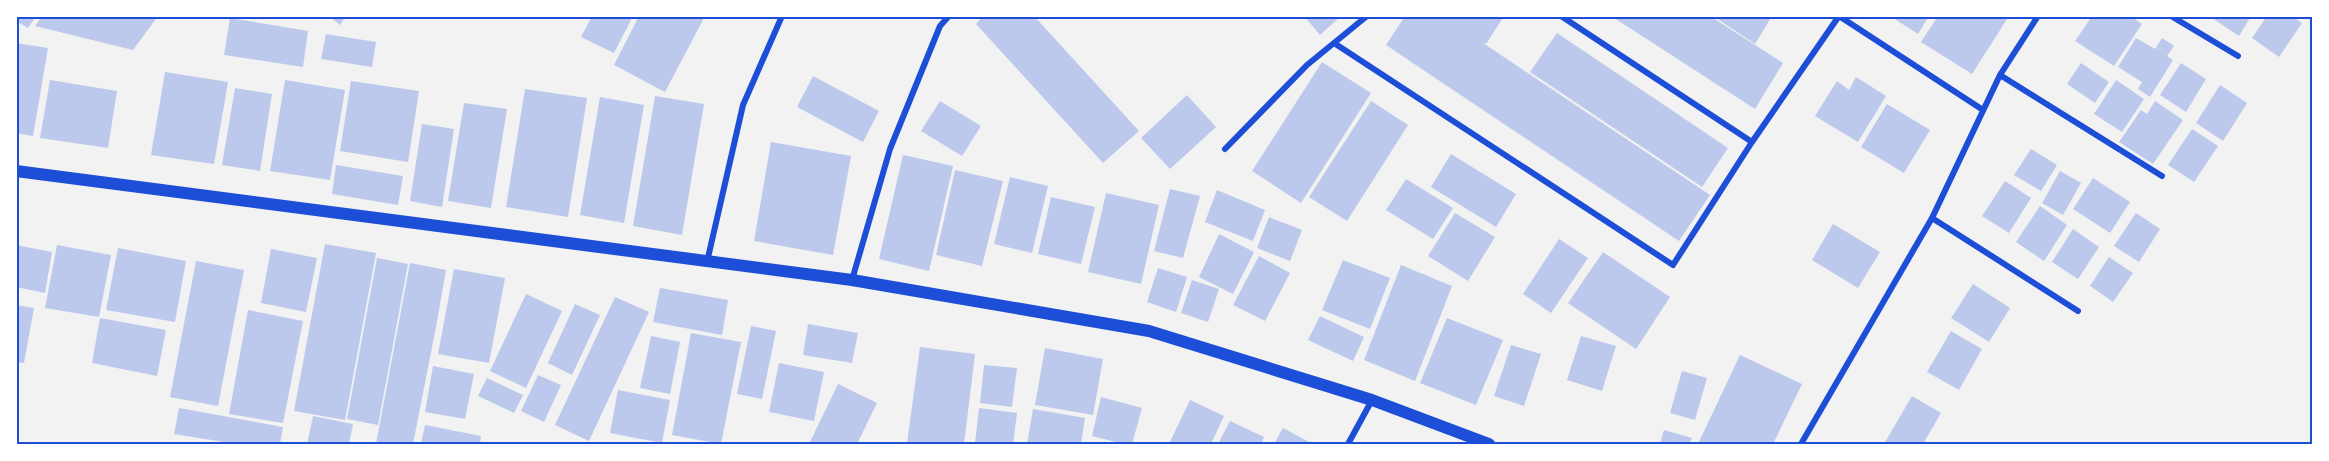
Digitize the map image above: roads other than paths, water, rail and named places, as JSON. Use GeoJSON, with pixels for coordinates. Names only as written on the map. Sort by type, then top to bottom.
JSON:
{"type":"FeatureCollection","features":[{"type":"Feature","properties":{"kind":"main road"},"geometry":{"type":"LineString","coordinates":[[16,171],[707,263],[852,280],[1149,331],[1372,400],[1489,444]]}},
{"type":"Feature","properties":{"kind":"street"},"geometry":{"type":"LineString","coordinates":[[707,263],[743,105],[782,16]]}},
{"type":"Feature","properties":{"kind":"street"},"geometry":{"type":"LineString","coordinates":[[852,280],[890,149],[940,26],[949,16]]}},
{"type":"Feature","properties":{"kind":"street"},"geometry":{"type":"LineString","coordinates":[[1225,149],[1307,65],[1367,16]]}},
{"type":"Feature","properties":{"kind":"street"},"geometry":{"type":"LineString","coordinates":[[1561,16],[1752,142]]}},
{"type":"Feature","properties":{"kind":"street"},"geometry":{"type":"LineString","coordinates":[[1334,43],[1673,265],[1752,142],[1839,16],[1983,110]]}},
{"type":"Feature","properties":{"kind":"street"},"geometry":{"type":"LineString","coordinates":[[1801,444],[1932,218],[2000,75],[2038,16]]}},
{"type":"Feature","properties":{"kind":"street"},"geometry":{"type":"LineString","coordinates":[[2171,16],[2238,56]]}},
{"type":"Feature","properties":{"kind":"street"},"geometry":{"type":"LineString","coordinates":[[2000,75],[2162,176]]}},
{"type":"Feature","properties":{"kind":"street"},"geometry":{"type":"LineString","coordinates":[[1932,218],[2078,311]]}},
{"type":"Feature","properties":{"kind":"street"},"geometry":{"type":"LineString","coordinates":[[1348,444],[1372,400]]}}]}
